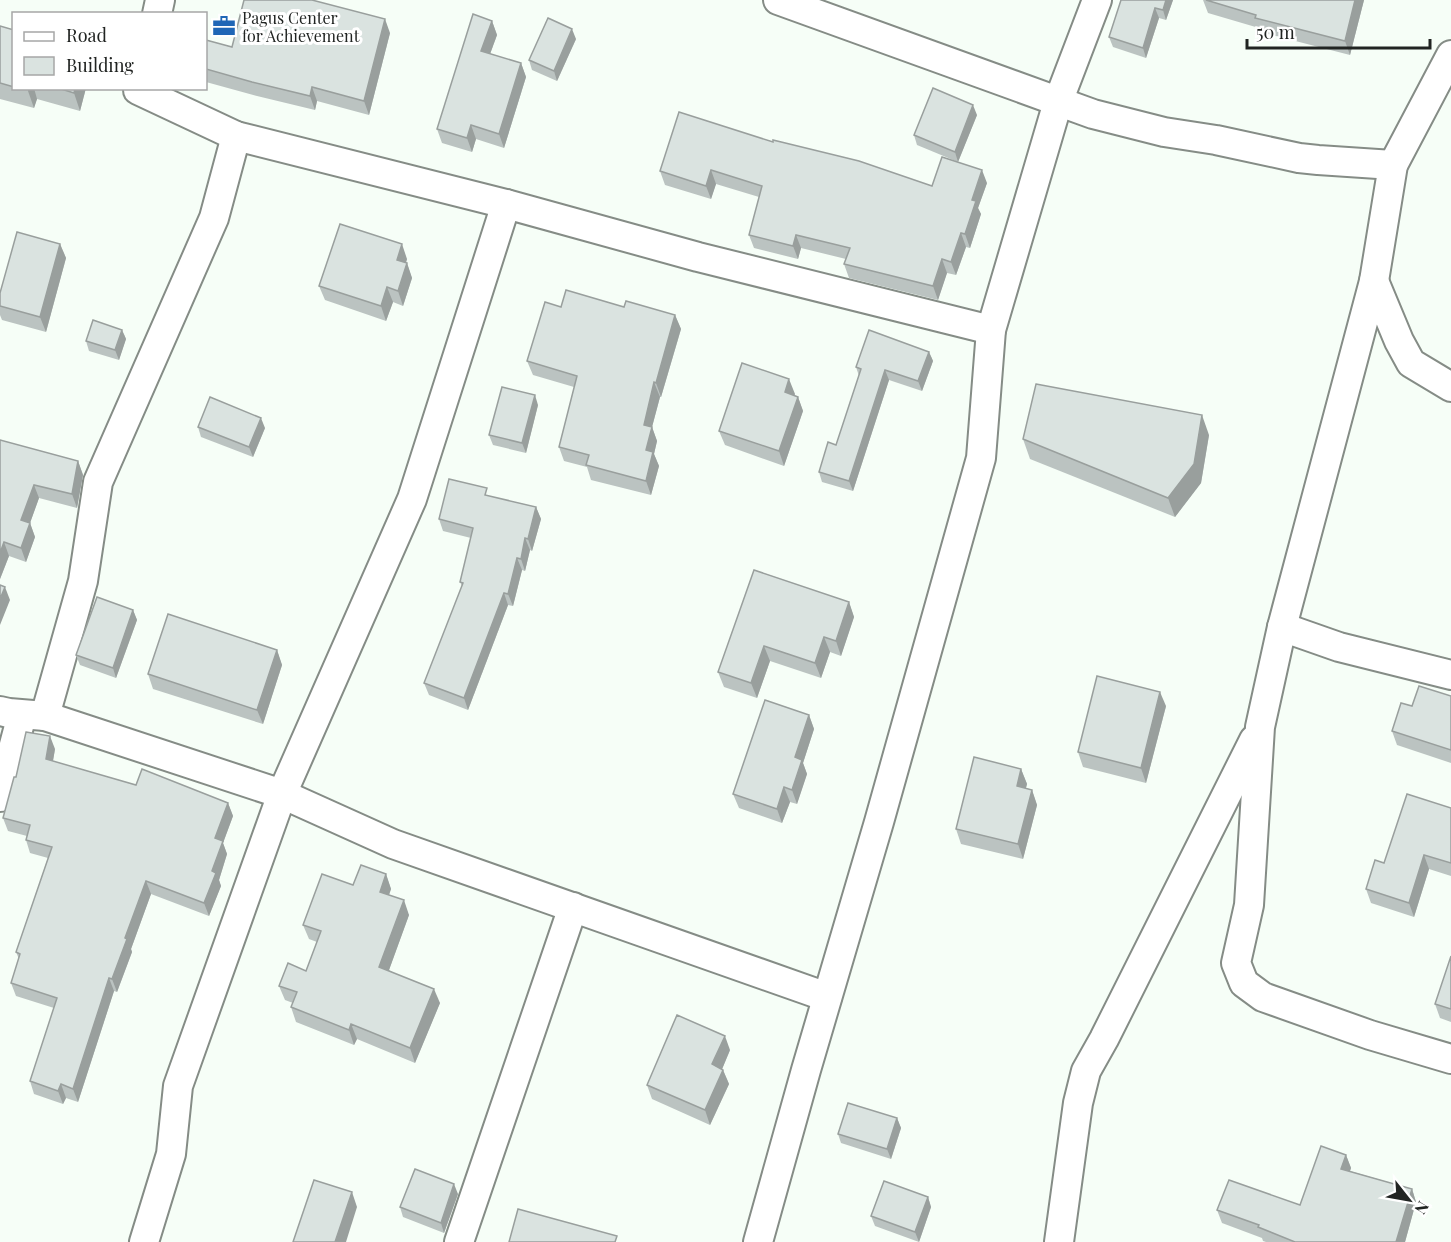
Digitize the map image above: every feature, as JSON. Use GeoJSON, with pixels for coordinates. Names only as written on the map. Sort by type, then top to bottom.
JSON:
{"type":"FeatureCollection","features":[{"type":"Feature","properties":{"kind":"street"},"geometry":{"type":"LineString","coordinates":[[778,0],[1093,114],[1164,132],[1216,140],[1299,158],[1393,165]]}},
{"type":"Feature","properties":{"kind":"street"},"geometry":{"type":"LineString","coordinates":[[758,1242],[981,458],[990,330],[1058,102],[1097,0]]}},
{"type":"Feature","properties":{"kind":"street"},"geometry":{"type":"LineString","coordinates":[[1451,55],[1393,165],[1374,281],[1282,627],[1260,727],[1249,905],[1236,963],[1244,983],[1263,997],[1370,1035],[1451,1059]]}},
{"type":"Feature","properties":{"kind":"street"},"geometry":{"type":"LineString","coordinates":[[138,90],[236,136],[506,204],[698,257],[990,330]]}},
{"type":"Feature","properties":{"kind":"street"},"geometry":{"type":"LineString","coordinates":[[0,797],[22,714],[83,581],[98,482],[214,218],[236,136]]}},
{"type":"Feature","properties":{"kind":"street"},"geometry":{"type":"LineString","coordinates":[[144,1242],[171,1155],[178,1086],[282,794],[412,499],[506,204]]}},
{"type":"Feature","properties":{"kind":"street"},"geometry":{"type":"LineString","coordinates":[[1374,281],[1399,341],[1411,363],[1451,387]]}},
{"type":"Feature","properties":{"kind":"street"},"geometry":{"type":"LineString","coordinates":[[1282,627],[1339,647],[1451,675]]}},
{"type":"Feature","properties":{"kind":"street"},"geometry":{"type":"LineString","coordinates":[[22,714],[282,794],[393,844],[828,997]]}},
{"type":"Feature","properties":{"kind":"street"},"geometry":{"type":"LineString","coordinates":[[1059,1242],[1078,1103],[1086,1071],[1260,727]]}},
{"type":"Feature","properties":{"kind":"street"},"geometry":{"type":"LineString","coordinates":[[459,1242],[573,907]]}},
{"type":"Feature","properties":{"kind":"building"},"geometry":{"type":"Polygon","coordinates":[[[244,0],[312,0],[385,19],[364,101],[312,87],[310,96],[207,69],[207,40],[232,47],[244,0]]]}},
{"type":"Feature","properties":{"kind":"building"},"geometry":{"type":"Polygon","coordinates":[[[1121,0],[1166,0],[1163,10],[1155,8],[1143,48],[1109,37],[1121,0]]]}},
{"type":"Feature","properties":{"kind":"building"},"geometry":{"type":"Polygon","coordinates":[[[1206,0],[1355,0],[1345,41],[1255,18],[1256,15],[1206,0]]]}},
{"type":"Feature","properties":{"kind":"building"},"geometry":{"type":"Polygon","coordinates":[[[473,14],[492,21],[481,51],[521,63],[499,134],[471,125],[467,138],[437,129],[473,14]]]}},
{"type":"Feature","properties":{"kind":"building"},"geometry":{"type":"Polygon","coordinates":[[[548,18],[572,29],[554,71],[529,60],[548,18]]]}},
{"type":"Feature","properties":{"kind":"building"},"geometry":{"type":"Polygon","coordinates":[[[0,26],[12,29],[12,86],[0,83],[0,26]]]}},
{"type":"Feature","properties":{"kind":"building"},"geometry":{"type":"Polygon","coordinates":[[[933,88],[973,105],[955,152],[914,135],[933,88]]]}},
{"type":"Feature","properties":{"kind":"building"},"geometry":{"type":"Polygon","coordinates":[[[679,112],[773,142],[773,140],[859,161],[932,186],[942,157],[982,170],[972,200],[976,201],[965,234],[961,233],[951,262],[942,259],[933,286],[844,264],[850,248],[796,235],[793,246],[749,235],[762,186],[711,170],[706,186],[660,171],[679,112]]]}},
{"type":"Feature","properties":{"kind":"building"},"geometry":{"type":"Polygon","coordinates":[[[340,224],[402,244],[397,260],[407,263],[398,291],[387,287],[381,306],[319,286],[340,224]]]}},
{"type":"Feature","properties":{"kind":"building"},"geometry":{"type":"Polygon","coordinates":[[[17,232],[60,244],[40,317],[0,306],[0,293],[17,232]]]}},
{"type":"Feature","properties":{"kind":"building"},"geometry":{"type":"Polygon","coordinates":[[[566,290],[624,307],[626,301],[675,315],[656,383],[654,382],[644,425],[652,427],[646,450],[653,452],[646,481],[586,465],[589,455],[559,447],[577,376],[527,361],[545,302],[561,307],[566,290]]]}},
{"type":"Feature","properties":{"kind":"building"},"geometry":{"type":"Polygon","coordinates":[[[93,320],[122,330],[115,350],[86,341],[93,320]]]}},
{"type":"Feature","properties":{"kind":"building"},"geometry":{"type":"Polygon","coordinates":[[[869,330],[929,352],[918,381],[885,370],[849,481],[819,472],[828,442],[836,445],[861,369],[856,367],[869,330]]]}},
{"type":"Feature","properties":{"kind":"building"},"geometry":{"type":"Polygon","coordinates":[[[742,363],[789,379],[785,392],[798,397],[779,451],[719,431],[742,363]]]}},
{"type":"Feature","properties":{"kind":"building"},"geometry":{"type":"Polygon","coordinates":[[[1036,384],[1202,415],[1194,464],[1168,498],[1023,439],[1036,384]]]}},
{"type":"Feature","properties":{"kind":"building"},"geometry":{"type":"Polygon","coordinates":[[[502,387],[535,395],[522,443],[489,435],[502,387]]]}},
{"type":"Feature","properties":{"kind":"building"},"geometry":{"type":"Polygon","coordinates":[[[210,397],[261,418],[249,447],[198,427],[210,397]]]}},
{"type":"Feature","properties":{"kind":"building"},"geometry":{"type":"Polygon","coordinates":[[[0,440],[78,461],[72,494],[34,485],[21,520],[30,523],[21,548],[4,542],[0,553],[0,440]]]}},
{"type":"Feature","properties":{"kind":"building"},"geometry":{"type":"Polygon","coordinates":[[[449,479],[487,488],[485,495],[536,507],[528,539],[525,538],[521,559],[517,558],[508,594],[504,593],[464,698],[424,683],[463,583],[460,582],[473,528],[439,519],[449,479]]]}},
{"type":"Feature","properties":{"kind":"building"},"geometry":{"type":"Polygon","coordinates":[[[754,570],[849,602],[836,641],[824,637],[815,663],[764,646],[751,683],[718,672],[754,570]]]}},
{"type":"Feature","properties":{"kind":"building"},"geometry":{"type":"Polygon","coordinates":[[[0,585],[5,587],[0,599],[0,585]]]}},
{"type":"Feature","properties":{"kind":"building"},"geometry":{"type":"Polygon","coordinates":[[[97,597],[133,610],[113,668],[76,655],[97,597]]]}},
{"type":"Feature","properties":{"kind":"building"},"geometry":{"type":"Polygon","coordinates":[[[168,614],[277,650],[257,710],[148,674],[168,614]]]}},
{"type":"Feature","properties":{"kind":"building"},"geometry":{"type":"Polygon","coordinates":[[[1097,676],[1160,692],[1141,768],[1078,752],[1097,676]]]}},
{"type":"Feature","properties":{"kind":"building"},"geometry":{"type":"Polygon","coordinates":[[[1419,686],[1451,696],[1451,750],[1392,731],[1401,703],[1412,706],[1419,686]]]}},
{"type":"Feature","properties":{"kind":"building"},"geometry":{"type":"Polygon","coordinates":[[[765,700],[809,715],[795,757],[802,760],[792,790],[784,787],[777,809],[733,794],[765,700]]]}},
{"type":"Feature","properties":{"kind":"building"},"geometry":{"type":"Polygon","coordinates":[[[26,732],[50,736],[46,759],[136,785],[142,769],[228,803],[215,838],[223,841],[212,871],[216,873],[204,903],[146,881],[112,979],[109,978],[73,1089],[61,1084],[58,1091],[30,1081],[57,998],[11,983],[20,954],[16,952],[52,847],[26,840],[30,825],[3,818],[14,777],[16,777],[26,732]]]}},
{"type":"Feature","properties":{"kind":"building"},"geometry":{"type":"Polygon","coordinates":[[[974,757],[1021,769],[1017,786],[1032,790],[1018,844],[956,829],[974,757]]]}},
{"type":"Feature","properties":{"kind":"building"},"geometry":{"type":"Polygon","coordinates":[[[1407,794],[1451,808],[1451,863],[1424,855],[1409,903],[1366,889],[1375,860],[1384,863],[1407,794]]]}},
{"type":"Feature","properties":{"kind":"building"},"geometry":{"type":"Polygon","coordinates":[[[361,865],[386,874],[380,892],[404,900],[379,967],[434,989],[410,1048],[351,1024],[349,1030],[291,1007],[297,992],[279,986],[288,963],[306,971],[321,931],[303,925],[322,874],[353,885],[361,865]]]}},
{"type":"Feature","properties":{"kind":"building"},"geometry":{"type":"Polygon","coordinates":[[[1451,956],[1451,1009],[1435,1004],[1451,956]]]}},
{"type":"Feature","properties":{"kind":"building"},"geometry":{"type":"Polygon","coordinates":[[[677,1015],[725,1036],[712,1064],[723,1070],[705,1110],[647,1085],[677,1015]]]}},
{"type":"Feature","properties":{"kind":"building"},"geometry":{"type":"Polygon","coordinates":[[[848,1103],[897,1118],[887,1149],[838,1134],[848,1103]]]}},
{"type":"Feature","properties":{"kind":"building"},"geometry":{"type":"Polygon","coordinates":[[[1321,1146],[1346,1155],[1341,1169],[1412,1189],[1396,1242],[1295,1242],[1258,1227],[1259,1225],[1217,1210],[1229,1180],[1300,1205],[1321,1146]]]}},
{"type":"Feature","properties":{"kind":"building"},"geometry":{"type":"Polygon","coordinates":[[[415,1169],[454,1184],[441,1223],[400,1207],[415,1169]]]}},
{"type":"Feature","properties":{"kind":"building"},"geometry":{"type":"Polygon","coordinates":[[[314,1180],[352,1192],[335,1242],[293,1242],[314,1180]]]}},
{"type":"Feature","properties":{"kind":"building"},"geometry":{"type":"Polygon","coordinates":[[[884,1181],[928,1197],[915,1232],[871,1216],[884,1181]]]}},
{"type":"Feature","properties":{"kind":"building"},"geometry":{"type":"Polygon","coordinates":[[[518,1209],[617,1236],[615,1242],[509,1242],[518,1209]]]}},
{"type":"Feature","properties":{"kind":"place","name":"Pagus Center for Achievement"},"geometry":{"type":"Point","coordinates":[224,26]}}]}
